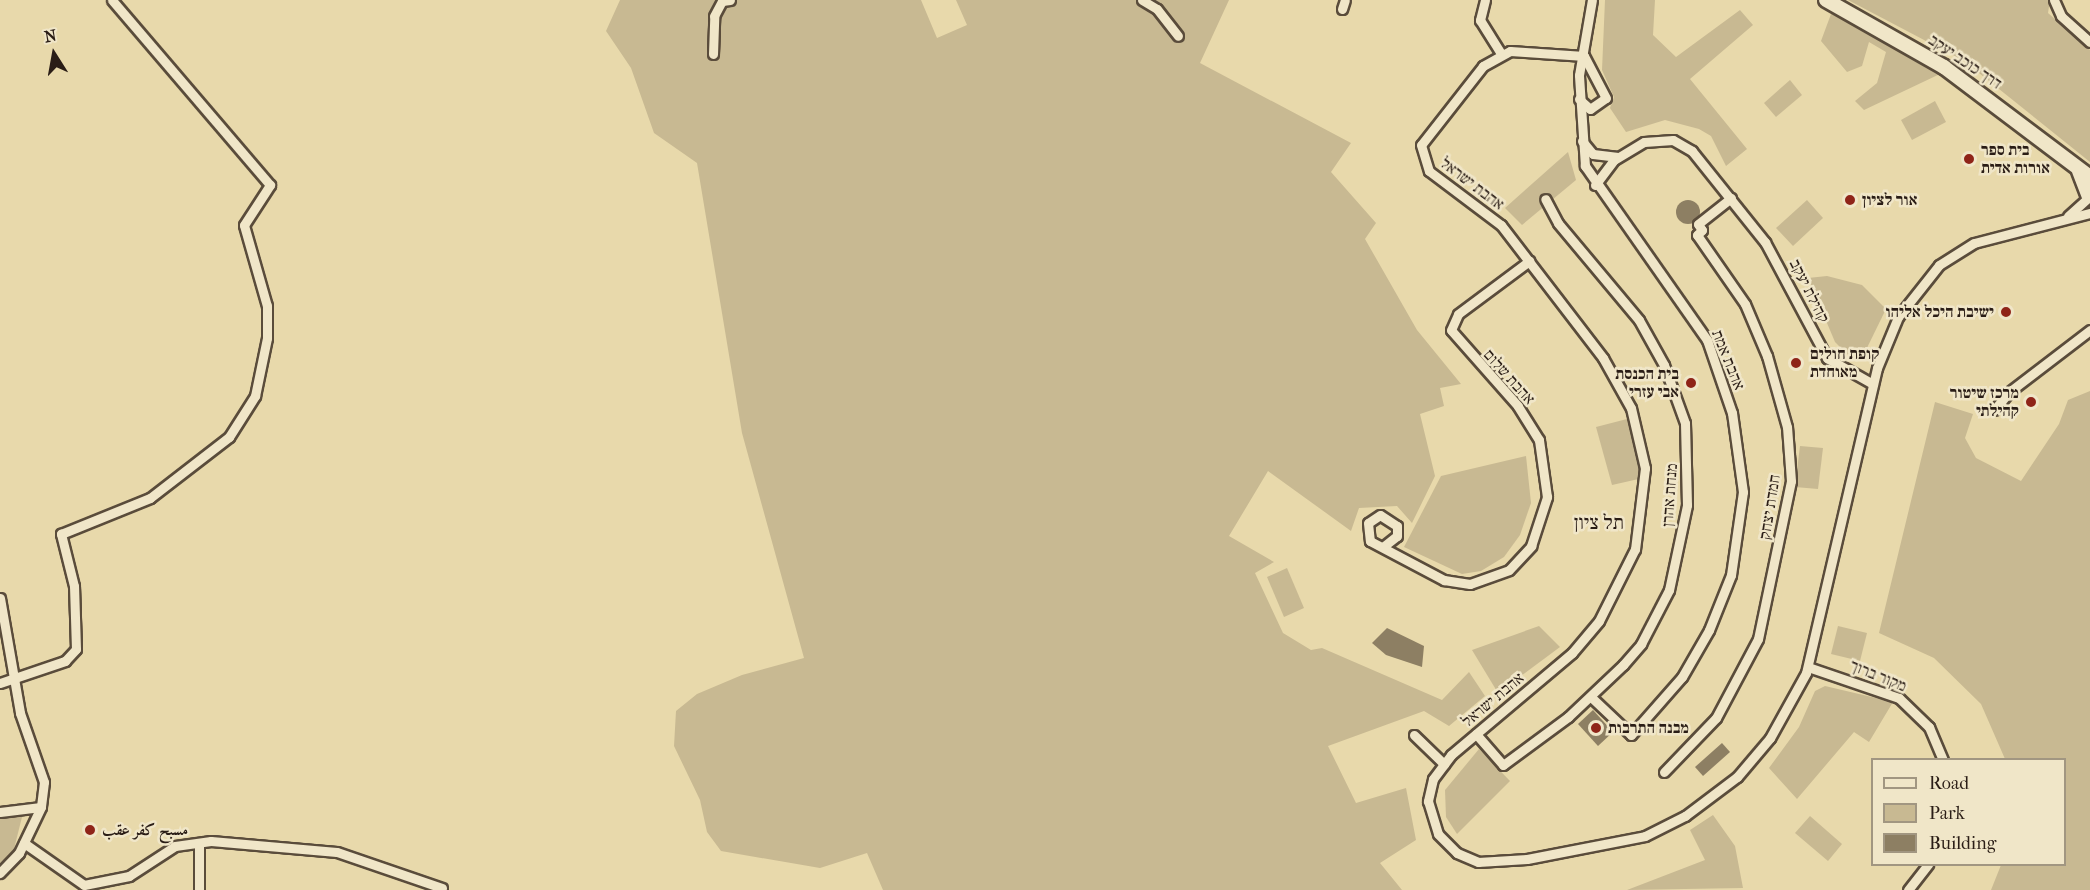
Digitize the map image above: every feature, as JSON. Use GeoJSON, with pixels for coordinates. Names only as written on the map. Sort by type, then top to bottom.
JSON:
{"type":"FeatureCollection","features":[{"type":"Feature","properties":{"kind":"street"},"geometry":{"type":"LineString","coordinates":[[0,683],[65,661],[76,649],[74,586],[61,534],[150,498],[229,437],[255,396],[267,338],[267,306],[244,225],[270,185],[112,0]]}},
{"type":"Feature","properties":{"kind":"street"},"geometry":{"type":"LineString","coordinates":[[713,54],[714,16],[722,1],[730,0]]}},
{"type":"Feature","properties":{"kind":"street"},"geometry":{"type":"LineString","coordinates":[[1142,0],[1157,9],[1178,36]]}},
{"type":"Feature","properties":{"kind":"street"},"geometry":{"type":"LineString","coordinates":[[1485,0],[1480,20],[1501,54],[1584,56],[1606,98],[1590,109],[1579,99]]}},
{"type":"Feature","properties":{"kind":"street","name":"אהבת אמת"},"geometry":{"type":"LineString","coordinates":[[1591,697],[1631,735],[1682,677],[1709,630],[1738,548],[1742,472],[1732,413],[1707,340],[1595,184],[1581,141],[1579,99],[1592,0]]}},
{"type":"Feature","properties":{"kind":"street","name":"דרך כוכב יעקב"},"geometry":{"type":"LineString","coordinates":[[1826,0],[1944,67],[2090,177]]}},
{"type":"Feature","properties":{"kind":"street"},"geometry":{"type":"LineString","coordinates":[[2054,0],[2061,16],[2090,42]]}},
{"type":"Feature","properties":{"kind":"street","name":"אהבת ישראל"},"geometry":{"type":"LineString","coordinates":[[1501,54],[1447,106],[1423,139],[1421,153],[1429,171],[1493,217],[1529,261],[1625,394],[1643,451],[1644,504],[1635,549],[1599,621],[1572,653],[1444,764],[1429,791],[1429,812],[1442,840],[1468,859],[1507,862],[1645,836],[1685,816],[1737,777],[1785,716],[1808,667],[1873,384],[1898,317],[1939,265],[1997,234],[2064,219],[2089,201]]}},
{"type":"Feature","properties":{"kind":"street","name":"קהילת יעקב"},"geometry":{"type":"LineString","coordinates":[[1595,184],[1618,157],[1644,142],[1672,140],[1702,160],[1776,260],[1827,358],[1873,384]]}},
{"type":"Feature","properties":{"kind":"street"},"geometry":{"type":"LineString","coordinates":[[1581,141],[1593,154],[1618,157]]}},
{"type":"Feature","properties":{"kind":"street","name":"דרך כוכב יעקב"},"geometry":{"type":"LineString","coordinates":[[2076,167],[2089,201]]}},
{"type":"Feature","properties":{"kind":"street","name":"חמדת יצחק"},"geometry":{"type":"LineString","coordinates":[[1664,772],[1716,718],[1758,639],[1791,481],[1787,428],[1767,356],[1745,304],[1697,235],[1702,231],[1698,224],[1731,198]]}},
{"type":"Feature","properties":{"kind":"street","name":"מנחת אהרן"},"geometry":{"type":"LineString","coordinates":[[1476,734],[1503,765],[1591,697],[1641,644],[1669,590],[1687,505],[1686,434],[1678,396],[1639,320],[1558,223],[1545,199]]}},
{"type":"Feature","properties":{"kind":"street"},"geometry":{"type":"LineString","coordinates":[[2064,219],[2089,201]]}},
{"type":"Feature","properties":{"kind":"street","name":"אהבת שלום"},"geometry":{"type":"LineString","coordinates":[[1402,559],[1443,580],[1484,581],[1509,570],[1540,527],[1548,478],[1539,440],[1518,406],[1451,330],[1458,314],[1529,261]]}},
{"type":"Feature","properties":{"kind":"street"},"geometry":{"type":"LineString","coordinates":[[1994,410],[2090,330]]}},
{"type":"Feature","properties":{"kind":"street"},"geometry":{"type":"LineString","coordinates":[[1375,516],[1394,521],[1394,541],[1402,559],[1368,537],[1368,523],[1375,516]]}},
{"type":"Feature","properties":{"kind":"street"},"geometry":{"type":"LineString","coordinates":[[1384,546],[1394,541]]}},
{"type":"Feature","properties":{"kind":"street"},"geometry":{"type":"LineString","coordinates":[[0,598],[14,678],[44,782],[41,807],[24,843],[0,873]]}},
{"type":"Feature","properties":{"kind":"street","name":"מקור ברוך"},"geometry":{"type":"LineString","coordinates":[[1808,667],[1899,698],[1929,727],[1943,758]]}},
{"type":"Feature","properties":{"kind":"street"},"geometry":{"type":"LineString","coordinates":[[1414,735],[1444,764]]}},
{"type":"Feature","properties":{"kind":"street"},"geometry":{"type":"LineString","coordinates":[[0,812],[41,807]]}},
{"type":"Feature","properties":{"kind":"street"},"geometry":{"type":"LineString","coordinates":[[24,843],[84,885],[129,876],[175,846],[199,843],[274,843],[337,852],[442,888]]}},
{"type":"Feature","properties":{"kind":"street"},"geometry":{"type":"LineString","coordinates":[[199,843],[199,890]]}},
{"type":"Feature","properties":{"kind":"street"},"geometry":{"type":"LineString","coordinates":[[1908,890],[1926,866]]}},
{"type":"Feature","properties":{"kind":"green space"},"geometry":{"type":"Polygon","coordinates":[[[620,0],[921,0],[937,38],[967,25],[956,0],[1229,0],[1200,63],[1351,143],[1331,172],[1376,223],[1365,239],[1417,330],[1461,384],[1440,388],[1444,406],[1420,414],[1435,476],[1412,523],[1397,506],[1359,508],[1351,531],[1268,471],[1229,536],[1274,562],[1255,573],[1283,633],[1311,650],[1322,648],[1442,700],[1469,672],[1485,696],[1449,726],[1424,711],[1328,746],[1356,803],[1406,788],[1416,840],[1380,863],[1402,890],[883,890],[867,853],[820,868],[721,851],[707,832],[700,800],[674,746],[676,711],[697,694],[742,675],[804,658],[742,433],[697,163],[654,133],[631,68],[606,31],[620,0]]]}},
{"type":"Feature","properties":{"kind":"green space"},"geometry":{"type":"Polygon","coordinates":[[[1605,0],[1655,0],[1653,35],[1676,57],[1740,10],[1753,25],[1690,79],[1747,149],[1726,166],[1711,136],[1699,129],[1665,120],[1626,132],[1610,108],[1614,97],[1602,70],[1605,0]]]}},
{"type":"Feature","properties":{"kind":"green space"},"geometry":{"type":"Polygon","coordinates":[[[1848,0],[2050,0],[2048,13],[2090,50],[2090,162],[1964,61],[1848,0]]]}},
{"type":"Feature","properties":{"kind":"green space"},"geometry":{"type":"Polygon","coordinates":[[[1831,14],[1862,25],[1942,73],[1864,110],[1855,101],[1877,83],[1886,52],[1869,42],[1862,66],[1847,72],[1821,41],[1831,14]]]}},
{"type":"Feature","properties":{"kind":"green space"},"geometry":{"type":"Polygon","coordinates":[[[1790,80],[1802,95],[1776,117],[1764,103],[1790,80]]]}},
{"type":"Feature","properties":{"kind":"green space"},"geometry":{"type":"Polygon","coordinates":[[[1935,101],[1946,122],[1912,140],[1901,120],[1935,101]]]}},
{"type":"Feature","properties":{"kind":"green space"},"geometry":{"type":"Polygon","coordinates":[[[1568,152],[1576,180],[1522,225],[1505,208],[1568,152]]]}},
{"type":"Feature","properties":{"kind":"green space"},"geometry":{"type":"Polygon","coordinates":[[[1807,200],[1823,218],[1793,246],[1776,228],[1807,200]]]}},
{"type":"Feature","properties":{"kind":"green space"},"geometry":{"type":"Polygon","coordinates":[[[1827,276],[1862,285],[1886,309],[1864,354],[1849,356],[1835,342],[1808,278],[1827,276]]]}},
{"type":"Feature","properties":{"kind":"green space"},"geometry":{"type":"Polygon","coordinates":[[[2090,391],[2090,890],[1991,890],[2001,866],[2066,866],[2066,758],[2005,758],[1981,704],[1934,658],[1879,633],[1935,402],[1973,414],[1965,438],[1976,458],[2021,481],[2059,424],[2068,400],[2090,391]]]}},
{"type":"Feature","properties":{"kind":"green space"},"geometry":{"type":"Polygon","coordinates":[[[1627,419],[1643,478],[1612,485],[1596,427],[1627,419]]]}},
{"type":"Feature","properties":{"kind":"green space"},"geometry":{"type":"Polygon","coordinates":[[[1800,446],[1823,448],[1818,489],[1795,487],[1800,446]]]}},
{"type":"Feature","properties":{"kind":"green space"},"geometry":{"type":"Polygon","coordinates":[[[1526,456],[1531,503],[1520,535],[1504,557],[1481,571],[1462,574],[1404,547],[1441,476],[1526,456]]]}},
{"type":"Feature","properties":{"kind":"green space"},"geometry":{"type":"Polygon","coordinates":[[[1287,568],[1304,608],[1284,617],[1267,577],[1287,568]]]}},
{"type":"Feature","properties":{"kind":"green space"},"geometry":{"type":"Polygon","coordinates":[[[1539,626],[1560,647],[1498,693],[1472,650],[1539,626]]]}},
{"type":"Feature","properties":{"kind":"green space"},"geometry":{"type":"Polygon","coordinates":[[[1838,626],[1867,633],[1860,661],[1831,654],[1838,626]]]}},
{"type":"Feature","properties":{"kind":"green space"},"geometry":{"type":"Polygon","coordinates":[[[1825,686],[1893,702],[1869,742],[1854,732],[1797,799],[1769,768],[1799,727],[1815,691],[1825,686]]]}},
{"type":"Feature","properties":{"kind":"green space"},"geometry":{"type":"Polygon","coordinates":[[[1479,749],[1510,781],[1457,834],[1446,817],[1445,790],[1479,749]]]}},
{"type":"Feature","properties":{"kind":"green space"},"geometry":{"type":"Polygon","coordinates":[[[1713,815],[1735,846],[1743,888],[1627,890],[1705,860],[1690,830],[1713,815]]]}},
{"type":"Feature","properties":{"kind":"green space"},"geometry":{"type":"Polygon","coordinates":[[[1810,816],[1842,844],[1828,861],[1795,833],[1810,816]]]}},
{"type":"Feature","properties":{"kind":"green space"},"geometry":{"type":"Polygon","coordinates":[[[0,817],[22,817],[14,849],[0,863],[0,817]]]}},
{"type":"Feature","properties":{"kind":"building"},"geometry":{"type":"Polygon","coordinates":[[[1688,200],[1697,203],[1700,212],[1697,221],[1688,224],[1679,221],[1676,212],[1679,203],[1688,200]]]}},
{"type":"Feature","properties":{"kind":"building"},"geometry":{"type":"Polygon","coordinates":[[[1387,628],[1424,646],[1422,667],[1386,655],[1372,643],[1387,628]]]}},
{"type":"Feature","properties":{"kind":"building","name":"מבנה התרבות"},"geometry":{"type":"Polygon","coordinates":[[[1593,710],[1613,732],[1598,746],[1578,724],[1593,710]]]}},
{"type":"Feature","properties":{"kind":"building"},"geometry":{"type":"Polygon","coordinates":[[[1722,743],[1730,752],[1703,776],[1695,767],[1722,743]]]}},
{"type":"Feature","properties":{"kind":"place","name":"בית ספר אורות אדית"},"geometry":{"type":"Point","coordinates":[1969,159]}},
{"type":"Feature","properties":{"kind":"place","name":"אור לציון"},"geometry":{"type":"Point","coordinates":[1850,200]}},
{"type":"Feature","properties":{"kind":"place","name":"ישיבת היכל אליהו"},"geometry":{"type":"Point","coordinates":[2006,312]}},
{"type":"Feature","properties":{"kind":"place","name":"קופת חולים מאוחדת"},"geometry":{"type":"Point","coordinates":[1796,363]}},
{"type":"Feature","properties":{"kind":"place","name":"בית הכנסת אבי עזרי"},"geometry":{"type":"Point","coordinates":[1691,383]}},
{"type":"Feature","properties":{"kind":"place","name":"מרכז שיטור קהילתי"},"geometry":{"type":"Point","coordinates":[2031,402]}},
{"type":"Feature","properties":{"kind":"place","name":"מבנה התרבות"},"geometry":{"type":"Point","coordinates":[1596,728]}},
{"type":"Feature","properties":{"kind":"place","name":"مسبح كفر عقب"},"geometry":{"type":"Point","coordinates":[90,830]}},
{"type":"Feature","properties":{"kind":"district","name":"תל ציון"},"geometry":{"type":"Point","coordinates":[1599,522]}}]}
